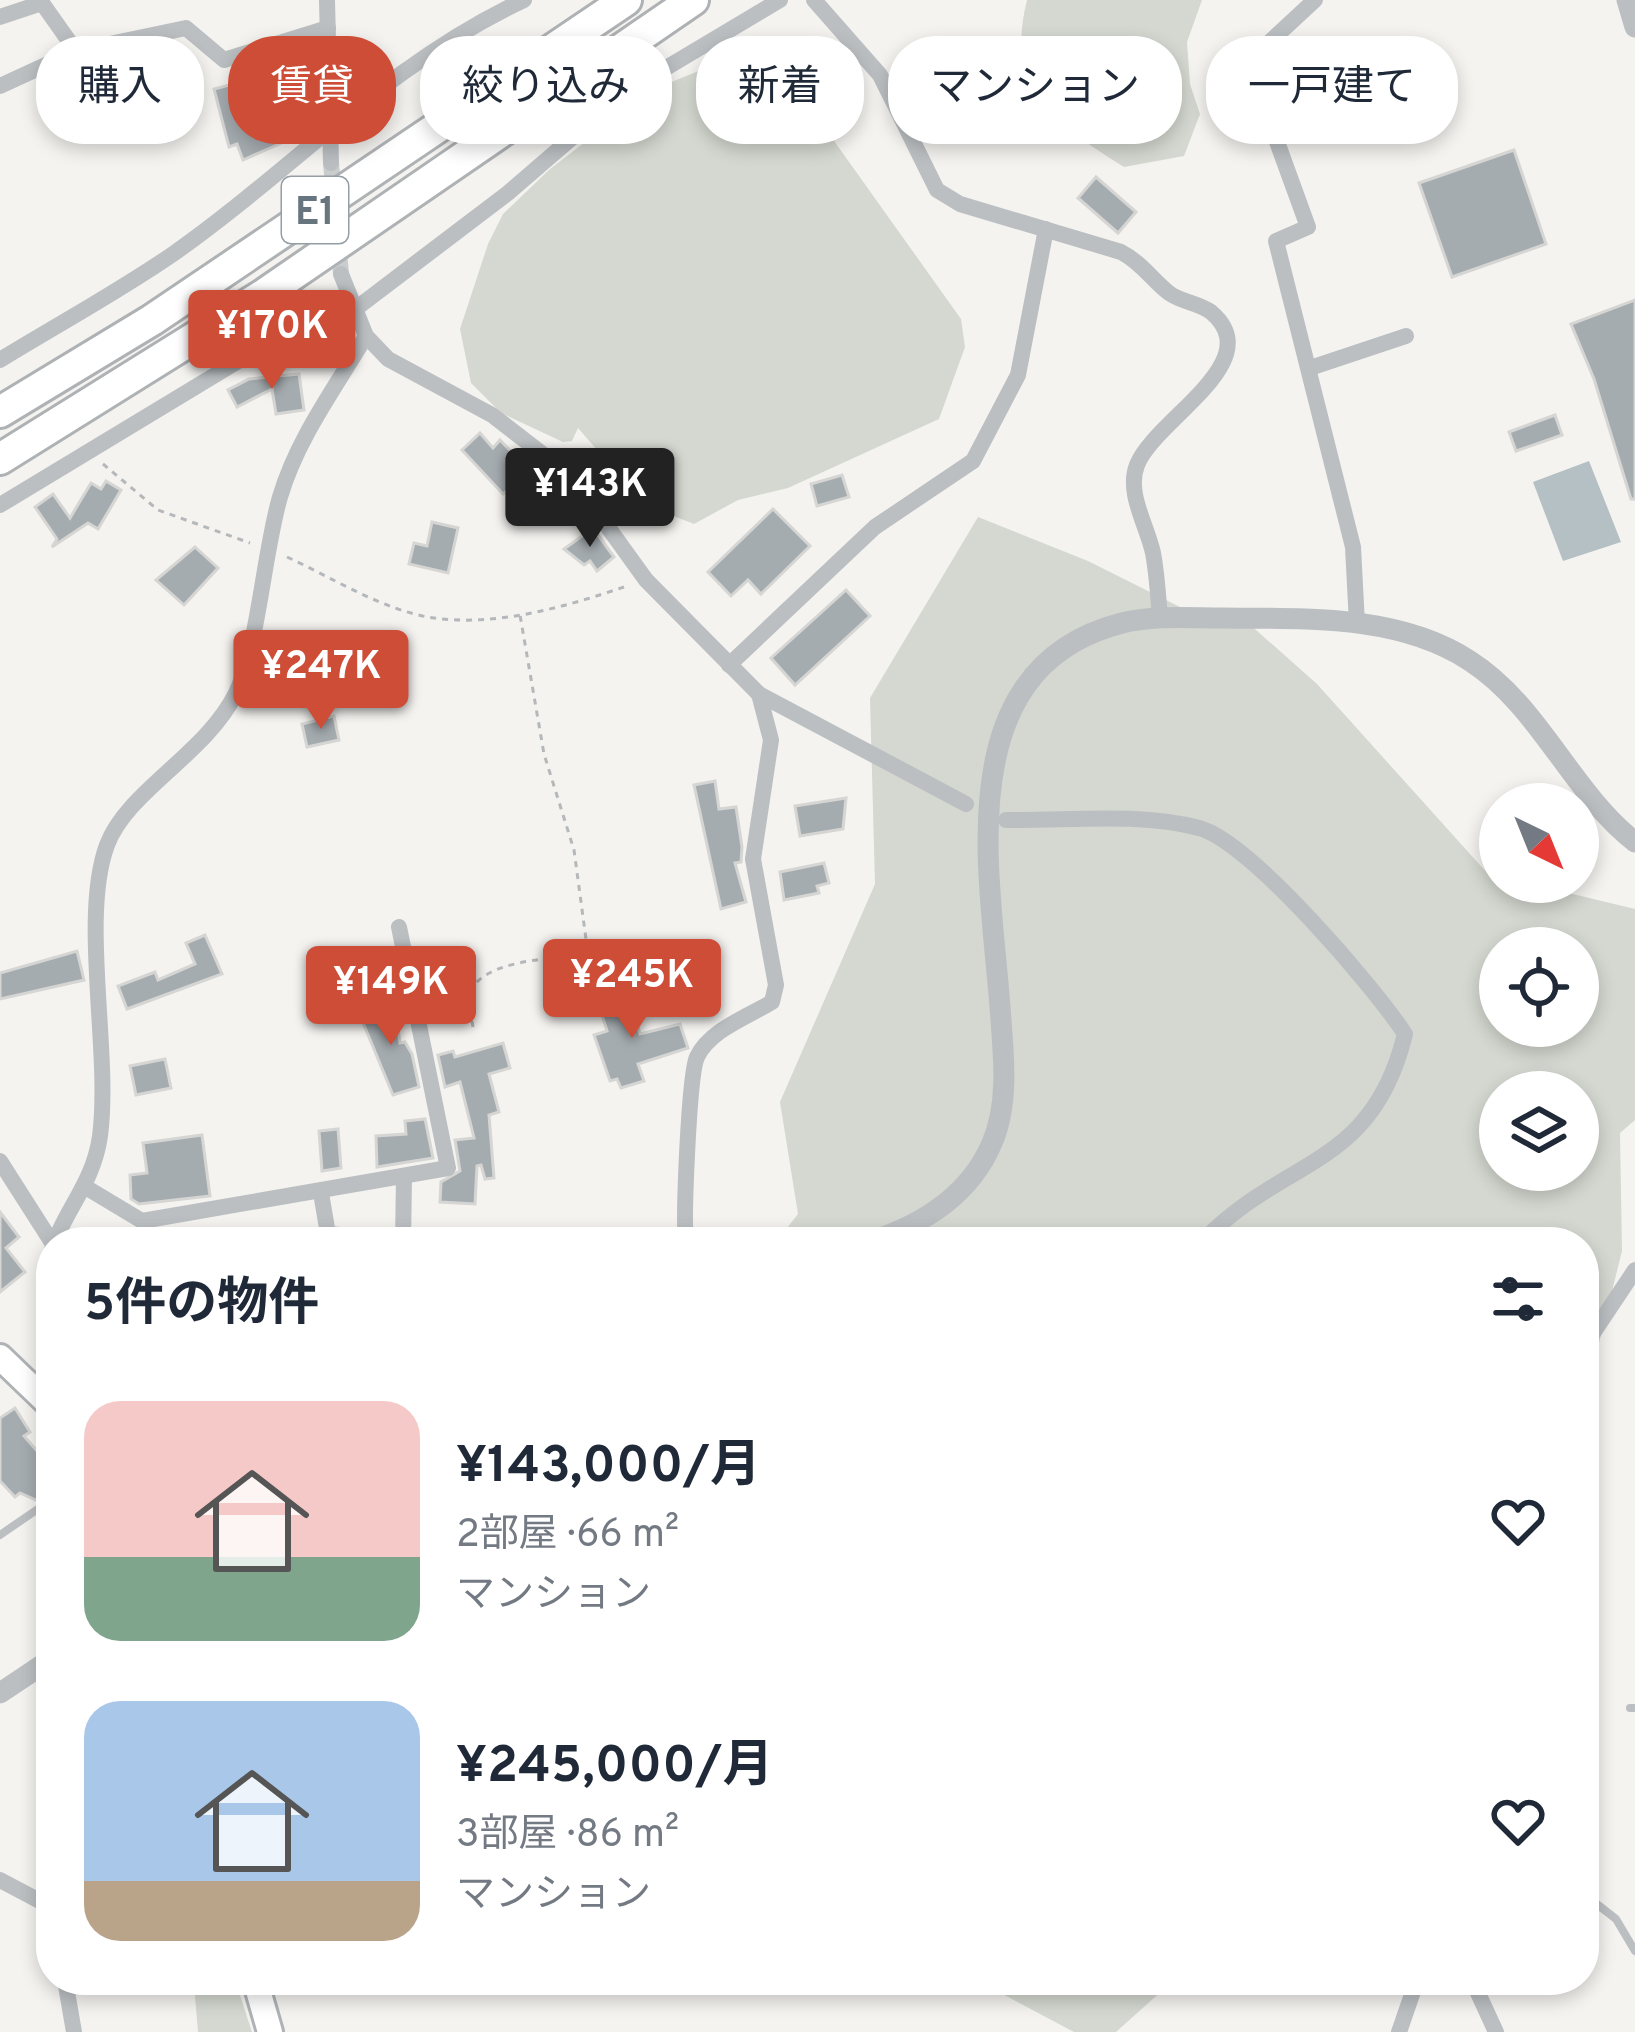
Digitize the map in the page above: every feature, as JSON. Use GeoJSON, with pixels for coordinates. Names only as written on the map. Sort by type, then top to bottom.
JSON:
{"type":"FeatureCollection","features":[{"type":"Feature","properties":{"kind":"highway","name":"E1"},"geometry":{"type":"LineString","coordinates":[[0,412],[152,320],[626,0]]}},
{"type":"Feature","properties":{"kind":"highway","name":"E1"},"geometry":{"type":"LineString","coordinates":[[0,459],[283,282],[693,0]]}},
{"type":"Feature","properties":{"kind":"main road"},"geometry":{"type":"LineString","coordinates":[[0,1358],[36,1390]]}},
{"type":"Feature","properties":{"kind":"main road"},"geometry":{"type":"LineString","coordinates":[[260,1995],[270,2032]]}},
{"type":"Feature","properties":{"kind":"street"},"geometry":{"type":"LineString","coordinates":[[327,0],[328,36]]}},
{"type":"Feature","properties":{"kind":"street"},"geometry":{"type":"LineString","coordinates":[[396,75],[477,22],[524,0]]}},
{"type":"Feature","properties":{"kind":"street"},"geometry":{"type":"LineString","coordinates":[[0,505],[239,360],[354,310],[508,193],[624,93],[780,0]]}},
{"type":"Feature","properties":{"kind":"street"},"geometry":{"type":"LineString","coordinates":[[814,0],[880,75],[937,190],[960,204],[1139,261],[1171,296],[1208,310],[1229,342],[1227,361],[1150,441],[1136,466],[1133,484],[1153,552],[1160,617]]}},
{"type":"Feature","properties":{"kind":"street"},"geometry":{"type":"LineString","coordinates":[[1315,0],[1248,62],[1308,226],[1276,241],[1353,547],[1357,624]]}},
{"type":"Feature","properties":{"kind":"street"},"geometry":{"type":"LineString","coordinates":[[1628,0],[1635,26]]}},
{"type":"Feature","properties":{"kind":"street"},"geometry":{"type":"LineString","coordinates":[[0,17],[42,3],[65,36]]}},
{"type":"Feature","properties":{"kind":"street"},"geometry":{"type":"LineString","coordinates":[[148,36],[186,28],[196,36]]}},
{"type":"Feature","properties":{"kind":"street"},"geometry":{"type":"LineString","coordinates":[[204,43],[224,60],[328,28]]}},
{"type":"Feature","properties":{"kind":"street"},"geometry":{"type":"LineString","coordinates":[[0,86],[36,69]]}},
{"type":"Feature","properties":{"kind":"street"},"geometry":{"type":"LineString","coordinates":[[0,360],[174,254],[308,144]]}},
{"type":"Feature","properties":{"kind":"street"},"geometry":{"type":"LineString","coordinates":[[330,144],[332,163]]}},
{"type":"Feature","properties":{"kind":"street"},"geometry":{"type":"LineString","coordinates":[[729,665],[875,526],[973,461],[1018,375],[1046,229]]}},
{"type":"Feature","properties":{"kind":"street"},"geometry":{"type":"LineString","coordinates":[[341,274],[366,336],[388,359],[536,445],[610,523],[646,580],[759,694],[966,804]]}},
{"type":"Feature","properties":{"kind":"street"},"geometry":{"type":"LineString","coordinates":[[61,1227],[87,1188],[106,1086],[99,903],[108,842],[133,806],[215,727],[238,688],[292,458],[366,336]]}},
{"type":"Feature","properties":{"kind":"street"},"geometry":{"type":"LineString","coordinates":[[1310,368],[1406,336]]}},
{"type":"Feature","properties":{"kind":"street"},"geometry":{"type":"LineString","coordinates":[[910,1227],[974,1178],[994,1138],[1004,1060],[988,814],[990,772],[1007,715],[1047,662],[1075,644],[1123,623],[1160,617],[1357,624],[1428,640],[1470,660],[1508,692],[1635,842]]}},
{"type":"Feature","properties":{"kind":"street"},"geometry":{"type":"LineString","coordinates":[[684,1227],[681,1207],[695,1059],[712,1036],[772,1003],[776,985],[753,859],[771,740],[759,694]]}},
{"type":"Feature","properties":{"kind":"street"},"geometry":{"type":"LineString","coordinates":[[1006,820],[1163,821],[1205,829],[1247,858],[1380,997],[1405,1034],[1396,1070],[1373,1113],[1315,1166],[1252,1196],[1218,1227]]}},
{"type":"Feature","properties":{"kind":"street"},"geometry":{"type":"LineString","coordinates":[[87,1188],[142,1221],[448,1168],[399,927]]}},
{"type":"Feature","properties":{"kind":"street"},"geometry":{"type":"LineString","coordinates":[[0,1160],[42,1227]]}},
{"type":"Feature","properties":{"kind":"street"},"geometry":{"type":"LineString","coordinates":[[404,1178],[404,1227]]}},
{"type":"Feature","properties":{"kind":"street"},"geometry":{"type":"LineString","coordinates":[[321,1193],[327,1227]]}},
{"type":"Feature","properties":{"kind":"street"},"geometry":{"type":"LineString","coordinates":[[1599,1324],[1635,1270]]}},
{"type":"Feature","properties":{"kind":"street"},"geometry":{"type":"LineString","coordinates":[[0,1693],[36,1669]]}},
{"type":"Feature","properties":{"kind":"street"},"geometry":{"type":"LineString","coordinates":[[0,1880],[36,1899]]}},
{"type":"Feature","properties":{"kind":"street"},"geometry":{"type":"LineString","coordinates":[[67,1995],[74,2032]]}},
{"type":"Feature","properties":{"kind":"street"},"geometry":{"type":"LineString","coordinates":[[1399,2032],[1412,1995]]}},
{"type":"Feature","properties":{"kind":"street"},"geometry":{"type":"LineString","coordinates":[[1479,1995],[1496,2032]]}},
{"type":"Feature","properties":{"kind":"lane"},"geometry":{"type":"LineString","coordinates":[[0,1535],[36,1510]]}},
{"type":"Feature","properties":{"kind":"lane"},"geometry":{"type":"LineString","coordinates":[[1599,1906],[1616,1919],[1635,1952]]}},
{"type":"Feature","properties":{"kind":"path"},"geometry":{"type":"LineString","coordinates":[[92,451],[158,510],[268,548],[389,604],[434,618],[570,605],[646,580]]}},
{"type":"Feature","properties":{"kind":"path"},"geometry":{"type":"LineString","coordinates":[[473,1027],[468,998],[479,979],[505,967],[587,954],[574,850],[544,754],[519,613]]}},
{"type":"Feature","properties":{"kind":"shaded area"},"geometry":{"type":"Polygon","coordinates":[[[1027,0],[1202,0],[1187,42],[1190,84],[1200,114],[1184,156],[1124,167],[1090,144],[1182,144],[1182,36],[1022,36],[1027,0]]]}},
{"type":"Feature","properties":{"kind":"shaded area"},"geometry":{"type":"Polygon","coordinates":[[[696,72],[696,144],[836,144],[961,319],[965,347],[939,419],[788,488],[738,500],[694,524],[645,505],[578,428],[572,441],[563,442],[501,413],[471,383],[460,329],[503,214],[582,144],[672,144],[672,82],[696,72]]]}},
{"type":"Feature","properties":{"kind":"shaded area"},"geometry":{"type":"Polygon","coordinates":[[[1589,461],[1621,542],[1563,561],[1533,482],[1589,461]]]}},
{"type":"Feature","properties":{"kind":"shaded area"},"geometry":{"type":"Polygon","coordinates":[[[978,517],[1088,561],[1198,616],[1247,622],[1317,684],[1479,864],[1479,903],[1599,900],[1635,909],[1635,1120],[1620,1133],[1622,1251],[1599,1343],[1599,1227],[788,1227],[798,1214],[780,1102],[875,884],[870,698],[978,517]]]}},
{"type":"Feature","properties":{"kind":"shaded area"},"geometry":{"type":"Polygon","coordinates":[[[195,1995],[240,1995],[252,2032],[198,2032],[195,1995]]]}},
{"type":"Feature","properties":{"kind":"shaded area"},"geometry":{"type":"Polygon","coordinates":[[[1004,1995],[1157,1995],[1116,2032],[1074,2032],[1004,1995]]]}},
{"type":"Feature","properties":{"kind":"building"},"geometry":{"type":"Polygon","coordinates":[[[228,85],[228,143],[214,89],[228,85]]]}},
{"type":"Feature","properties":{"kind":"building"},"geometry":{"type":"Polygon","coordinates":[[[237,144],[279,144],[243,160],[237,144]]]}},
{"type":"Feature","properties":{"kind":"building"},"geometry":{"type":"Polygon","coordinates":[[[1514,150],[1546,244],[1452,277],[1419,183],[1514,150]]]}},
{"type":"Feature","properties":{"kind":"building"},"geometry":{"type":"Polygon","coordinates":[[[1096,177],[1136,212],[1118,233],[1078,198],[1096,177]]]}},
{"type":"Feature","properties":{"kind":"building"},"geometry":{"type":"Polygon","coordinates":[[[1635,300],[1635,499],[1631,499],[1594,379],[1571,324],[1635,300]]]}},
{"type":"Feature","properties":{"kind":"building"},"geometry":{"type":"Polygon","coordinates":[[[299,374],[304,410],[276,414],[272,389],[237,407],[228,390],[249,379],[299,374]]]}},
{"type":"Feature","properties":{"kind":"building"},"geometry":{"type":"Polygon","coordinates":[[[1555,415],[1562,435],[1516,451],[1509,432],[1555,415]]]}},
{"type":"Feature","properties":{"kind":"building"},"geometry":{"type":"Polygon","coordinates":[[[480,433],[493,448],[500,440],[529,470],[503,494],[462,450],[480,433]]]}},
{"type":"Feature","properties":{"kind":"building"},"geometry":{"type":"Polygon","coordinates":[[[842,475],[849,497],[817,506],[811,484],[842,475]]]}},
{"type":"Feature","properties":{"kind":"building"},"geometry":{"type":"Polygon","coordinates":[[[106,481],[121,490],[98,529],[88,523],[52,547],[57,539],[35,507],[53,494],[70,518],[91,483],[101,489],[106,481]]]}},
{"type":"Feature","properties":{"kind":"building"},"geometry":{"type":"Polygon","coordinates":[[[773,509],[810,546],[761,594],[748,580],[731,596],[708,572],[773,509]]]}},
{"type":"Feature","properties":{"kind":"building"},"geometry":{"type":"Polygon","coordinates":[[[432,522],[458,528],[448,573],[409,564],[414,543],[427,546],[432,522]]]}},
{"type":"Feature","properties":{"kind":"building"},"geometry":{"type":"Polygon","coordinates":[[[593,528],[614,557],[597,571],[590,561],[584,565],[564,549],[593,528]]]}},
{"type":"Feature","properties":{"kind":"building"},"geometry":{"type":"Polygon","coordinates":[[[195,547],[218,568],[184,605],[156,580],[195,547]]]}},
{"type":"Feature","properties":{"kind":"building"},"geometry":{"type":"Polygon","coordinates":[[[846,590],[870,616],[795,685],[771,658],[846,590]]]}},
{"type":"Feature","properties":{"kind":"building"},"geometry":{"type":"Polygon","coordinates":[[[334,716],[339,740],[307,747],[302,724],[334,716]]]}},
{"type":"Feature","properties":{"kind":"building"},"geometry":{"type":"Polygon","coordinates":[[[715,781],[719,809],[736,807],[742,847],[741,862],[735,863],[746,902],[721,909],[694,785],[715,781]]]}},
{"type":"Feature","properties":{"kind":"building"},"geometry":{"type":"Polygon","coordinates":[[[846,798],[843,829],[800,836],[795,806],[846,798]]]}},
{"type":"Feature","properties":{"kind":"building"},"geometry":{"type":"Polygon","coordinates":[[[824,863],[829,883],[817,886],[819,893],[784,900],[780,872],[824,863]]]}},
{"type":"Feature","properties":{"kind":"building"},"geometry":{"type":"Polygon","coordinates":[[[205,935],[222,974],[127,1009],[118,986],[155,972],[158,980],[195,964],[186,943],[205,935]]]}},
{"type":"Feature","properties":{"kind":"building"},"geometry":{"type":"Polygon","coordinates":[[[77,951],[84,980],[0,999],[0,973],[77,951]]]}},
{"type":"Feature","properties":{"kind":"building"},"geometry":{"type":"Polygon","coordinates":[[[628,992],[640,1034],[680,1024],[688,1048],[638,1064],[644,1081],[621,1088],[617,1079],[610,1081],[594,1035],[607,1031],[598,1001],[628,992]]]}},
{"type":"Feature","properties":{"kind":"building"},"geometry":{"type":"Polygon","coordinates":[[[394,1002],[400,1043],[405,1042],[412,1054],[419,1087],[393,1095],[359,1013],[394,1002]]]}},
{"type":"Feature","properties":{"kind":"building"},"geometry":{"type":"Polygon","coordinates":[[[503,1043],[510,1068],[489,1074],[499,1112],[489,1115],[494,1178],[485,1179],[481,1165],[477,1166],[475,1204],[440,1202],[441,1182],[460,1171],[455,1140],[474,1138],[460,1082],[445,1087],[438,1055],[453,1051],[455,1057],[503,1043]]]}},
{"type":"Feature","properties":{"kind":"building"},"geometry":{"type":"Polygon","coordinates":[[[165,1059],[171,1088],[136,1095],[130,1066],[165,1059]]]}},
{"type":"Feature","properties":{"kind":"building"},"geometry":{"type":"Polygon","coordinates":[[[425,1119],[433,1158],[377,1167],[376,1136],[406,1134],[405,1121],[425,1119]]]}},
{"type":"Feature","properties":{"kind":"building"},"geometry":{"type":"Polygon","coordinates":[[[338,1129],[341,1168],[322,1171],[319,1131],[338,1129]]]}},
{"type":"Feature","properties":{"kind":"building"},"geometry":{"type":"Polygon","coordinates":[[[202,1135],[210,1196],[139,1204],[131,1199],[130,1175],[147,1173],[143,1143],[202,1135]]]}},
{"type":"Feature","properties":{"kind":"building"},"geometry":{"type":"Polygon","coordinates":[[[0,1212],[19,1237],[6,1248],[25,1272],[0,1292],[0,1212]]]}},
{"type":"Feature","properties":{"kind":"building"},"geometry":{"type":"Polygon","coordinates":[[[15,1408],[30,1432],[24,1436],[36,1450],[36,1500],[20,1493],[15,1497],[0,1481],[0,1418],[15,1408]]]}},
{"type":"Feature","properties":{"kind":"tunnel"},"geometry":{"type":"LineString","coordinates":[[331,163],[341,274]]}}]}
